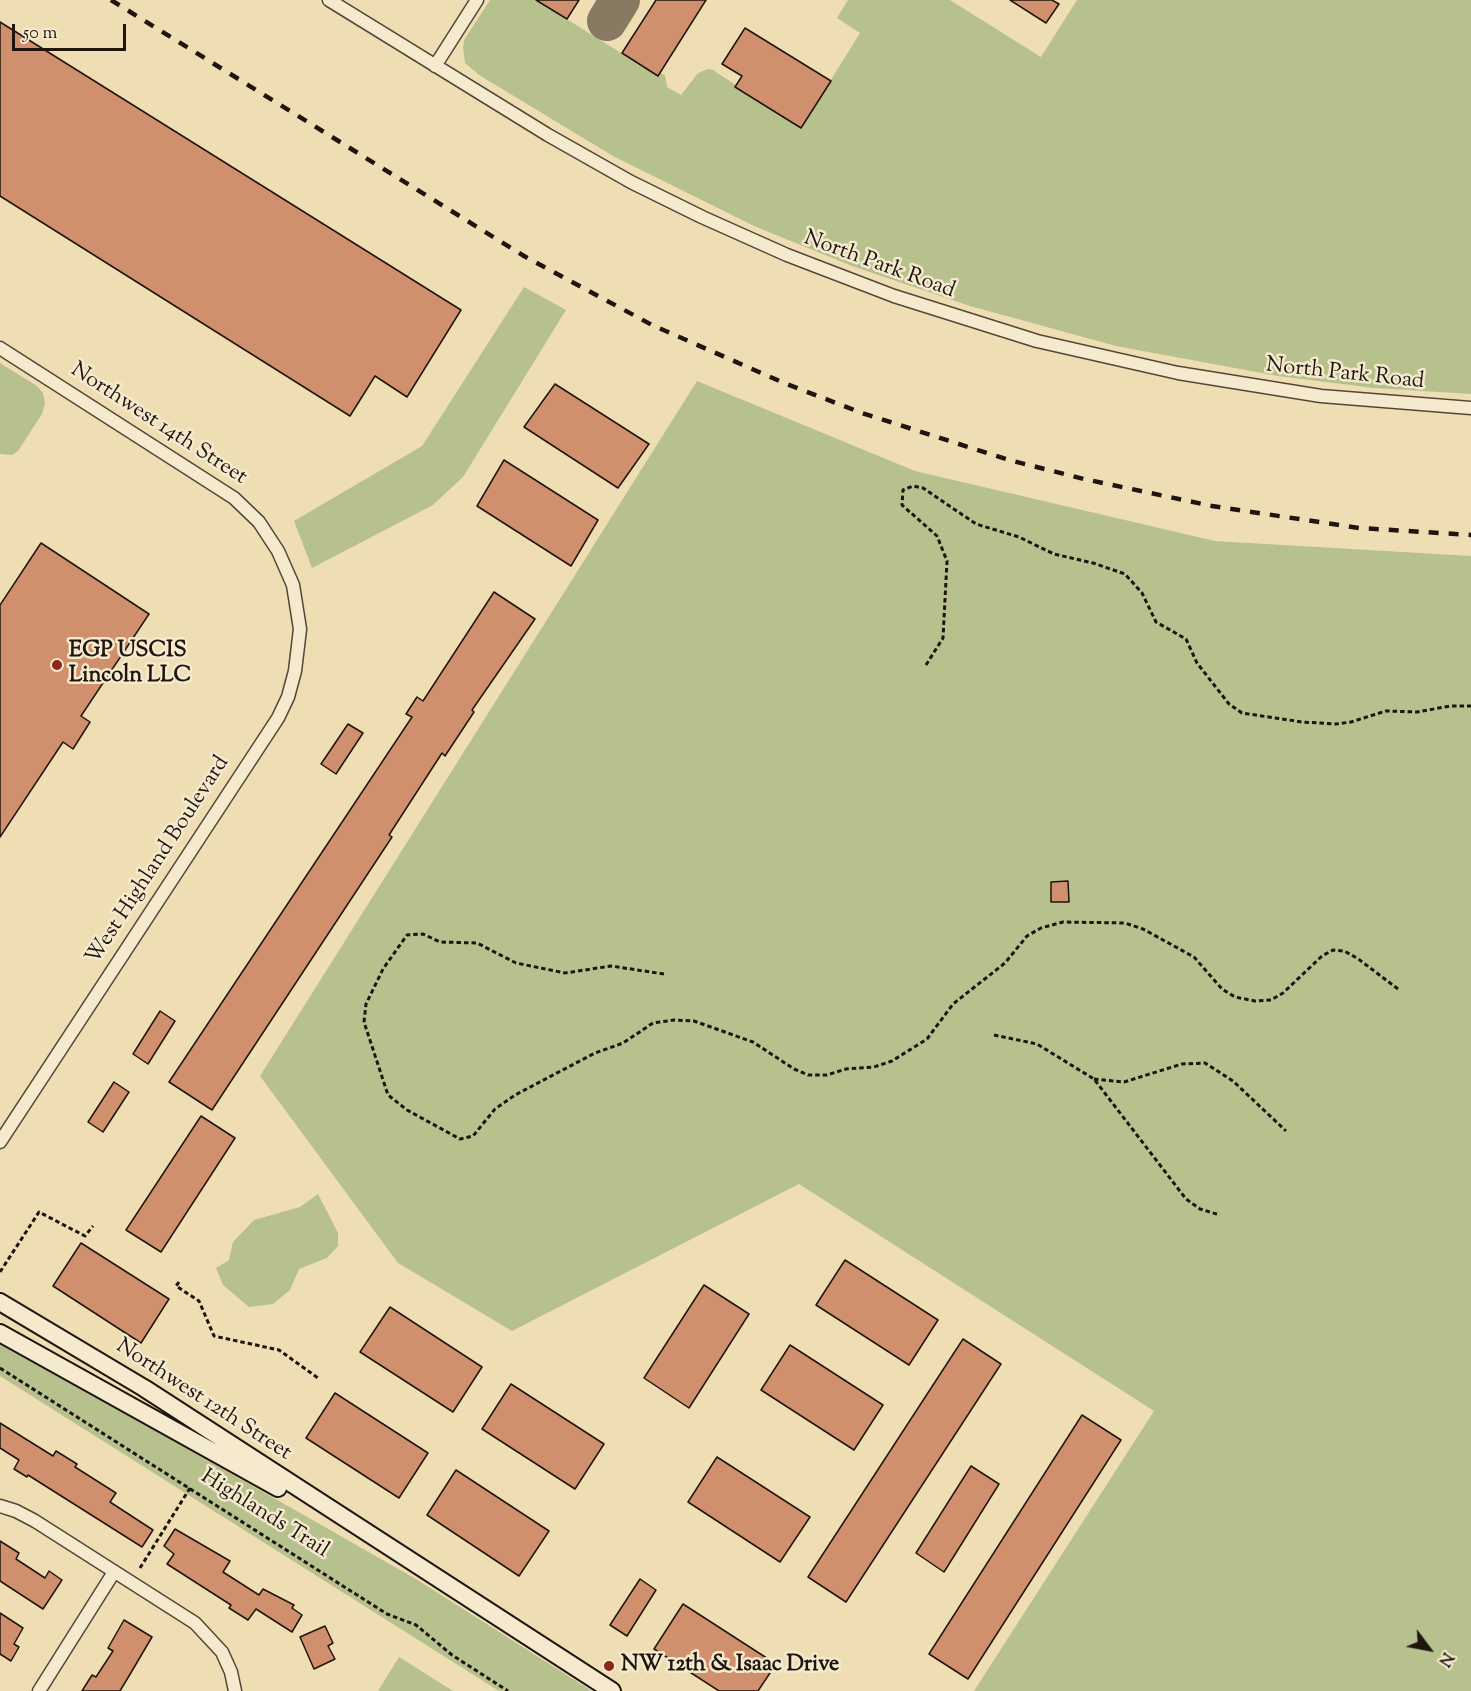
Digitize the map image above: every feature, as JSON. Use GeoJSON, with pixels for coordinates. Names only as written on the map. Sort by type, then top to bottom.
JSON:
{"type":"FeatureCollection","features":[{"type":"Feature","properties":{"kind":"main road","name":"Northwest 12th Street"},"geometry":{"type":"LineString","coordinates":[[0,1302],[144,1388],[380,1543],[612,1691]]}},
{"type":"Feature","properties":{"kind":"main road","name":"Northwest 12th Street"},"geometry":{"type":"LineString","coordinates":[[0,1333],[380,1543]]}},
{"type":"Feature","properties":{"kind":"street","name":"North Park Road"},"geometry":{"type":"LineString","coordinates":[[329,0],[590,159],[702,217],[844,277],[948,314],[1110,359],[1252,386],[1395,404],[1471,408]]}},
{"type":"Feature","properties":{"kind":"street"},"geometry":{"type":"LineString","coordinates":[[435,66],[477,0]]}},
{"type":"Feature","properties":{"kind":"street","name":"Northwest 14th Street"},"geometry":{"type":"LineString","coordinates":[[0,348],[234,498],[269,536],[293,585]]}},
{"type":"Feature","properties":{"kind":"street","name":"West Highland Boulevard"},"geometry":{"type":"LineString","coordinates":[[0,1142],[278,718],[288,697],[299,648],[300,628],[293,585]]}},
{"type":"Feature","properties":{"kind":"street"},"geometry":{"type":"LineString","coordinates":[[0,1506],[35,1521],[205,1632],[222,1652],[235,1687]]}},
{"type":"Feature","properties":{"kind":"street"},"geometry":{"type":"LineString","coordinates":[[39,1691],[114,1572]]}},
{"type":"Feature","properties":{"kind":"path"},"geometry":{"type":"LineString","coordinates":[[926,665],[943,638],[947,561],[937,536],[902,505],[903,490],[913,486],[923,488],[976,524],[1019,537],[1054,554],[1093,562],[1125,574],[1142,593],[1156,622],[1186,639],[1197,663],[1229,704],[1242,712],[1302,722],[1336,724],[1351,722],[1386,711],[1417,712],[1450,706],[1471,706]]}},
{"type":"Feature","properties":{"kind":"path"},"geometry":{"type":"LineString","coordinates":[[664,974],[611,966],[565,973],[516,963],[477,943],[440,942],[423,934],[407,935],[383,969],[366,1004],[364,1022],[388,1095],[407,1110],[460,1139],[473,1136],[495,1109],[515,1095],[596,1053],[623,1042],[653,1023],[674,1020],[694,1021],[753,1042],[794,1069],[808,1075],[827,1075],[846,1069],[874,1067],[892,1061],[927,1039],[953,1004],[1005,963],[1028,936],[1041,928],[1063,922],[1125,923],[1143,929],[1194,957],[1229,993],[1255,1001],[1271,1000],[1283,993],[1322,956],[1333,950],[1344,951],[1357,958],[1398,989]]}},
{"type":"Feature","properties":{"kind":"path"},"geometry":{"type":"LineString","coordinates":[[994,1035],[1037,1044],[1094,1078],[1186,1199],[1200,1209],[1220,1215]]}},
{"type":"Feature","properties":{"kind":"path"},"geometry":{"type":"LineString","coordinates":[[1094,1078],[1124,1082],[1182,1064],[1205,1063],[1233,1081],[1286,1131]]}},
{"type":"Feature","properties":{"kind":"path"},"geometry":{"type":"LineString","coordinates":[[0,1272],[39,1212],[85,1236],[93,1226]]}},
{"type":"Feature","properties":{"kind":"path"},"geometry":{"type":"LineString","coordinates":[[179,1282],[176,1286],[199,1301],[214,1336],[279,1350],[318,1378]]}},
{"type":"Feature","properties":{"kind":"path","name":"Highlands Trail"},"geometry":{"type":"LineString","coordinates":[[0,1368],[387,1614],[417,1625],[452,1655],[508,1691]]}},
{"type":"Feature","properties":{"kind":"path"},"geometry":{"type":"LineString","coordinates":[[140,1568],[190,1488]]}},
{"type":"Feature","properties":{"kind":"green space"},"geometry":{"type":"Polygon","coordinates":[[[490,0],[536,0],[658,76],[660,73],[665,75],[667,87],[681,95],[698,73],[708,69],[713,70],[801,128],[860,33],[837,18],[848,0],[950,0],[1041,57],[1077,0],[1471,0],[1471,394],[1374,388],[1278,376],[1116,346],[970,306],[852,266],[754,226],[613,156],[479,75],[465,63],[464,40],[490,0]]]}},
{"type":"Feature","properties":{"kind":"green space"},"geometry":{"type":"Polygon","coordinates":[[[524,287],[566,310],[463,477],[433,505],[312,568],[294,521],[422,446],[524,287]]]}},
{"type":"Feature","properties":{"kind":"green space"},"geometry":{"type":"Polygon","coordinates":[[[0,363],[37,386],[43,393],[45,403],[42,414],[18,451],[12,455],[0,454],[0,363]]]}},
{"type":"Feature","properties":{"kind":"green space"},"geometry":{"type":"Polygon","coordinates":[[[697,381],[915,471],[1215,541],[1471,556],[1471,1691],[974,1691],[1154,1411],[799,1184],[512,1331],[398,1263],[260,1076],[697,381]]]}},
{"type":"Feature","properties":{"kind":"green space"},"geometry":{"type":"Polygon","coordinates":[[[318,1194],[338,1233],[338,1246],[327,1258],[299,1269],[290,1290],[273,1304],[249,1307],[223,1285],[216,1268],[229,1260],[233,1242],[254,1220],[300,1207],[318,1194]]]}},
{"type":"Feature","properties":{"kind":"green space"},"geometry":{"type":"Polygon","coordinates":[[[0,1342],[416,1579],[592,1691],[499,1691],[0,1376],[0,1342]]]}},
{"type":"Feature","properties":{"kind":"green space"},"geometry":{"type":"Polygon","coordinates":[[[399,1657],[453,1691],[378,1691],[399,1657]]]}},
{"type":"Feature","properties":{"kind":"building"},"geometry":{"type":"Polygon","coordinates":[[[536,0],[579,0],[567,19],[536,0]]]}},
{"type":"Feature","properties":{"kind":"building"},"geometry":{"type":"Polygon","coordinates":[[[656,0],[706,0],[658,76],[622,53],[656,0]]]}},
{"type":"Feature","properties":{"kind":"building"},"geometry":{"type":"Polygon","coordinates":[[[1010,0],[1052,0],[1059,4],[1046,23],[1010,0]]]}},
{"type":"Feature","properties":{"kind":"building"},"geometry":{"type":"Polygon","coordinates":[[[0,22],[461,310],[407,397],[375,376],[350,416],[0,196],[0,22]]]}},
{"type":"Feature","properties":{"kind":"building"},"geometry":{"type":"Polygon","coordinates":[[[745,28],[831,81],[801,128],[735,87],[742,76],[722,64],[745,28]]]}},
{"type":"Feature","properties":{"kind":"building"},"geometry":{"type":"Polygon","coordinates":[[[555,384],[649,444],[618,488],[524,427],[555,384]]]}},
{"type":"Feature","properties":{"kind":"building"},"geometry":{"type":"Polygon","coordinates":[[[504,460],[598,520],[571,566],[477,506],[504,460]]]}},
{"type":"Feature","properties":{"kind":"building","name":"EGP USCIS Lincoln LLC"},"geometry":{"type":"Polygon","coordinates":[[[41,543],[149,614],[81,716],[90,722],[73,749],[63,742],[0,837],[0,605],[41,543]]]}},
{"type":"Feature","properties":{"kind":"building"},"geometry":{"type":"Polygon","coordinates":[[[494,592],[535,619],[472,710],[474,712],[445,756],[442,753],[389,835],[392,837],[212,1110],[169,1082],[412,717],[406,714],[417,697],[423,701],[494,592]]]}},
{"type":"Feature","properties":{"kind":"building"},"geometry":{"type":"Polygon","coordinates":[[[348,724],[363,733],[336,774],[321,764],[348,724]]]}},
{"type":"Feature","properties":{"kind":"building"},"geometry":{"type":"Polygon","coordinates":[[[1068,881],[1069,902],[1051,902],[1051,882],[1068,881]]]}},
{"type":"Feature","properties":{"kind":"building"},"geometry":{"type":"Polygon","coordinates":[[[160,1011],[175,1021],[148,1064],[133,1054],[160,1011]]]}},
{"type":"Feature","properties":{"kind":"building"},"geometry":{"type":"Polygon","coordinates":[[[114,1082],[129,1092],[103,1132],[88,1122],[114,1082]]]}},
{"type":"Feature","properties":{"kind":"building"},"geometry":{"type":"Polygon","coordinates":[[[201,1116],[235,1138],[161,1252],[126,1230],[201,1116]]]}},
{"type":"Feature","properties":{"kind":"building"},"geometry":{"type":"Polygon","coordinates":[[[81,1243],[169,1299],[141,1343],[53,1286],[81,1243]]]}},
{"type":"Feature","properties":{"kind":"building"},"geometry":{"type":"Polygon","coordinates":[[[845,1260],[938,1320],[909,1365],[816,1305],[845,1260]]]}},
{"type":"Feature","properties":{"kind":"building"},"geometry":{"type":"Polygon","coordinates":[[[704,1285],[749,1314],[689,1408],[644,1378],[704,1285]]]}},
{"type":"Feature","properties":{"kind":"building"},"geometry":{"type":"Polygon","coordinates":[[[390,1307],[482,1367],[453,1412],[360,1352],[390,1307]]]}},
{"type":"Feature","properties":{"kind":"building"},"geometry":{"type":"Polygon","coordinates":[[[963,1339],[1001,1364],[846,1602],[808,1577],[963,1339]]]}},
{"type":"Feature","properties":{"kind":"building"},"geometry":{"type":"Polygon","coordinates":[[[790,1345],[883,1405],[854,1450],[761,1390],[790,1345]]]}},
{"type":"Feature","properties":{"kind":"building"},"geometry":{"type":"Polygon","coordinates":[[[511,1384],[604,1444],[575,1489],[482,1429],[511,1384]]]}},
{"type":"Feature","properties":{"kind":"building"},"geometry":{"type":"Polygon","coordinates":[[[335,1393],[428,1453],[399,1498],[306,1438],[335,1393]]]}},
{"type":"Feature","properties":{"kind":"building"},"geometry":{"type":"Polygon","coordinates":[[[1082,1415],[1121,1440],[968,1679],[929,1654],[1082,1415]]]}},
{"type":"Feature","properties":{"kind":"building"},"geometry":{"type":"Polygon","coordinates":[[[0,1423],[53,1456],[56,1451],[77,1464],[75,1467],[116,1493],[110,1502],[153,1530],[142,1547],[28,1475],[27,1477],[14,1469],[19,1460],[0,1448],[0,1423]]]}},
{"type":"Feature","properties":{"kind":"building"},"geometry":{"type":"Polygon","coordinates":[[[717,1457],[810,1517],[780,1562],[688,1502],[717,1457]]]}},
{"type":"Feature","properties":{"kind":"building"},"geometry":{"type":"Polygon","coordinates":[[[971,1466],[999,1484],[944,1572],[916,1553],[971,1466]]]}},
{"type":"Feature","properties":{"kind":"building"},"geometry":{"type":"Polygon","coordinates":[[[456,1470],[549,1531],[519,1576],[427,1515],[456,1470]]]}},
{"type":"Feature","properties":{"kind":"building"},"geometry":{"type":"Polygon","coordinates":[[[175,1529],[230,1561],[223,1572],[259,1595],[263,1589],[294,1605],[292,1608],[302,1615],[292,1632],[256,1609],[248,1620],[229,1608],[231,1605],[167,1564],[174,1554],[164,1546],[175,1529]]]}},
{"type":"Feature","properties":{"kind":"building"},"geometry":{"type":"Polygon","coordinates":[[[0,1541],[19,1553],[16,1559],[45,1578],[49,1571],[62,1580],[43,1609],[0,1581],[0,1541]]]}},
{"type":"Feature","properties":{"kind":"building"},"geometry":{"type":"Polygon","coordinates":[[[640,1579],[656,1590],[627,1636],[610,1625],[640,1579]]]}},
{"type":"Feature","properties":{"kind":"building"},"geometry":{"type":"Polygon","coordinates":[[[683,1604],[776,1664],[758,1691],[719,1691],[654,1649],[683,1604]]]}},
{"type":"Feature","properties":{"kind":"building"},"geometry":{"type":"Polygon","coordinates":[[[0,1613],[23,1628],[14,1644],[19,1647],[11,1661],[0,1654],[0,1613]]]}},
{"type":"Feature","properties":{"kind":"building"},"geometry":{"type":"Polygon","coordinates":[[[124,1620],[152,1637],[129,1676],[120,1691],[82,1691],[92,1675],[96,1677],[113,1651],[108,1648],[124,1620]]]}},
{"type":"Feature","properties":{"kind":"building"},"geometry":{"type":"Polygon","coordinates":[[[325,1626],[333,1643],[328,1646],[335,1659],[314,1669],[300,1637],[325,1626]]]}},
{"type":"Feature","properties":{"kind":"taxiway"},"geometry":{"type":"LineString","coordinates":[[607,21],[620,0]]}},
{"type":"Feature","properties":{"kind":"railway"},"geometry":{"type":"LineString","coordinates":[[111,0],[524,256],[652,325],[784,383],[862,413],[1009,460],[1084,479],[1212,506],[1359,528],[1471,535]]}},
{"type":"Feature","properties":{"kind":"place","name":"EGP USCIS Lincoln LLC"},"geometry":{"type":"Point","coordinates":[57,665]}},
{"type":"Feature","properties":{"kind":"place","name":"NW 12th & Isaac Drive"},"geometry":{"type":"Point","coordinates":[609,1666]}}]}
